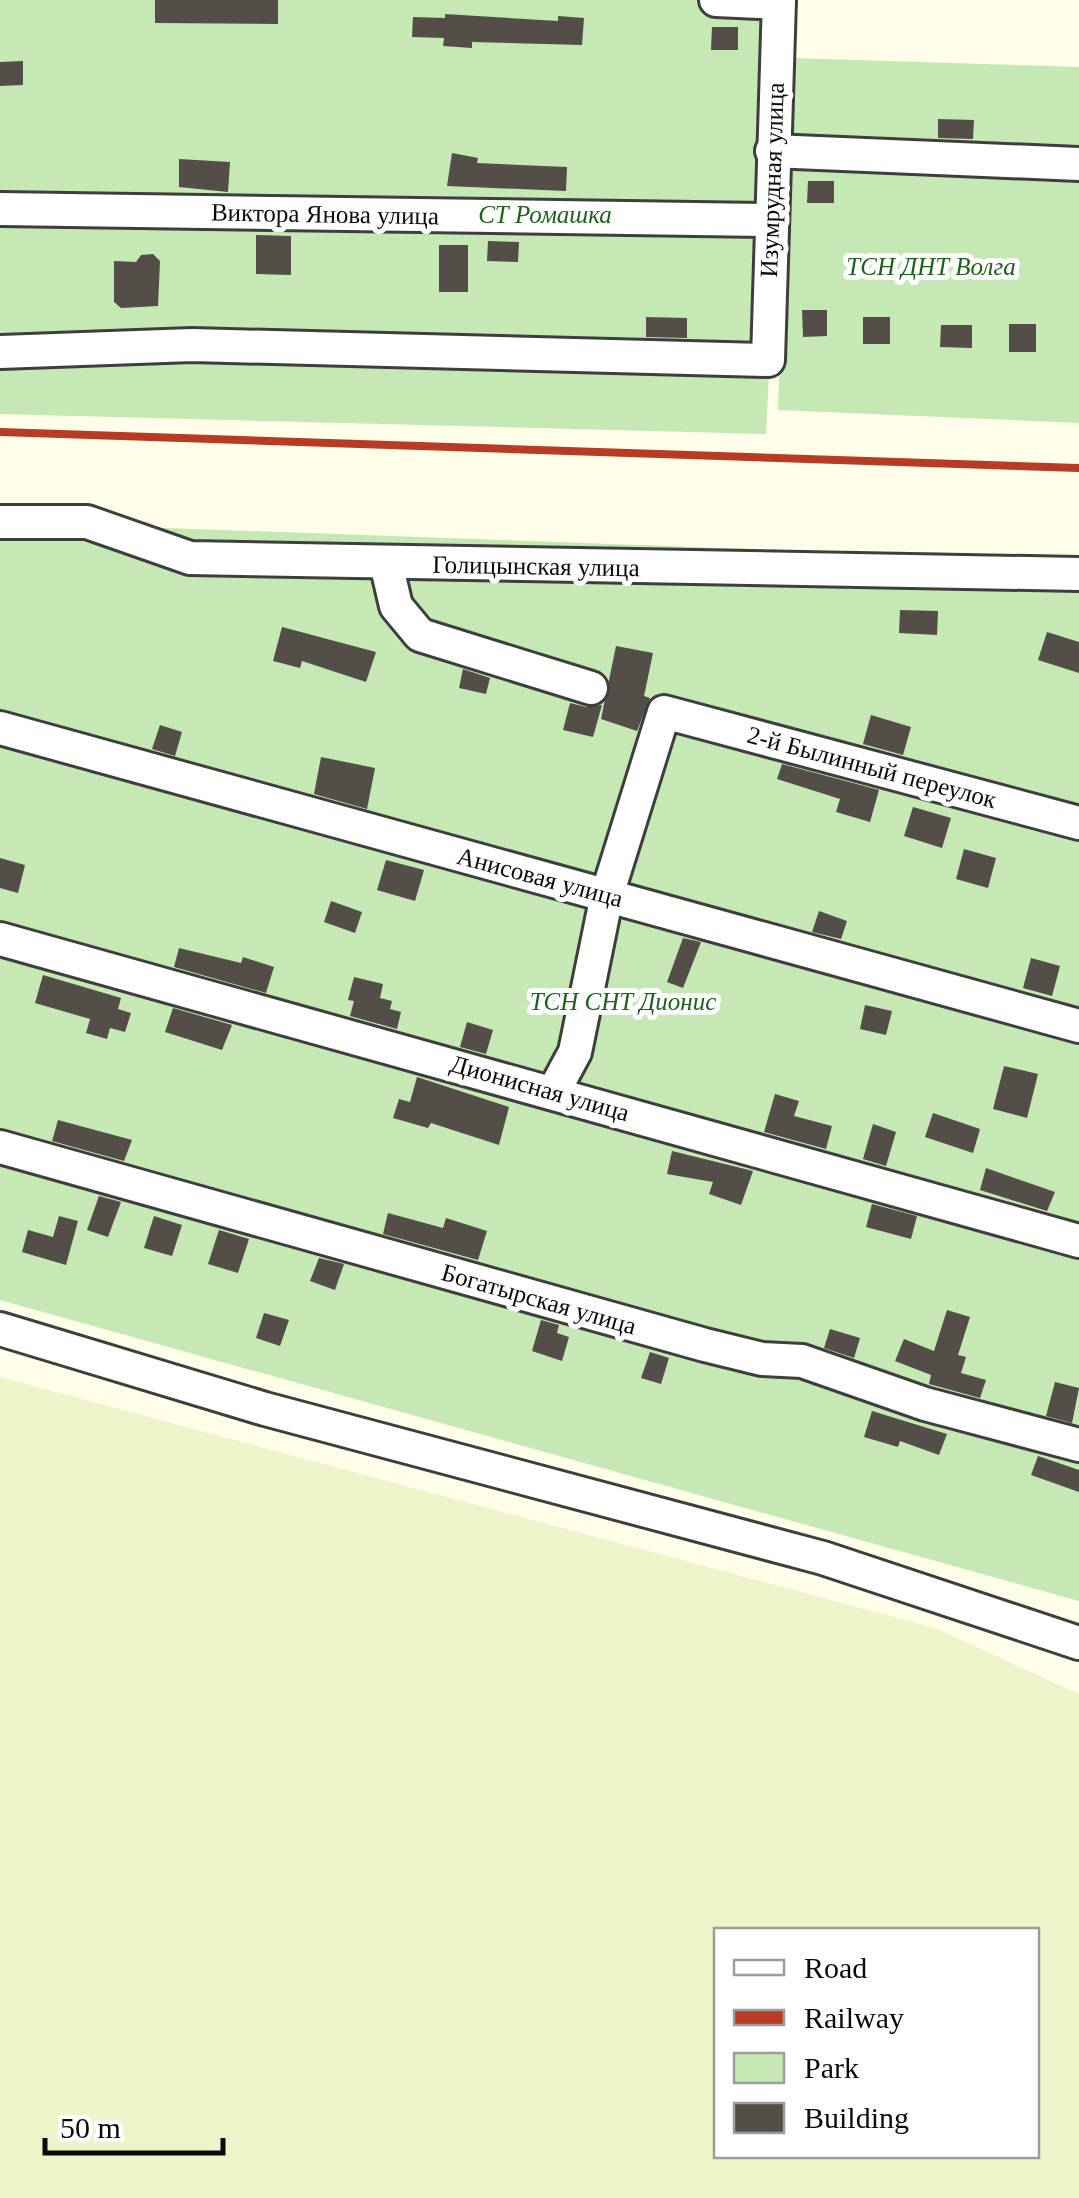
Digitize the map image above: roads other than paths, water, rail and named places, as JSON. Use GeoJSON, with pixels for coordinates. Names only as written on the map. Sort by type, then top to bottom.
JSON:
{"type":"FeatureCollection","features":[{"type":"Feature","properties":{"kind":"street"},"geometry":{"type":"LineString","coordinates":[[716,0],[778,2]]}},
{"type":"Feature","properties":{"kind":"street","name":"Изумрудная улица"},"geometry":{"type":"LineString","coordinates":[[0,352],[192,345],[768,360],[778,2]]}},
{"type":"Feature","properties":{"kind":"street"},"geometry":{"type":"LineString","coordinates":[[772,151],[1079,164]]}},
{"type":"Feature","properties":{"kind":"street","name":"Виктора Янова улица"},"geometry":{"type":"LineString","coordinates":[[0,209],[770,220]]}},
{"type":"Feature","properties":{"kind":"street","name":"Голицынская улица"},"geometry":{"type":"LineString","coordinates":[[0,522],[87,522],[190,558],[1079,574]]}},
{"type":"Feature","properties":{"kind":"street"},"geometry":{"type":"LineString","coordinates":[[386,564],[396,606],[420,635],[591,688]]}},
{"type":"Feature","properties":{"kind":"street","name":"2-й Былинный переулок"},"geometry":{"type":"LineString","coordinates":[[606,896],[664,712],[1079,823]]}},
{"type":"Feature","properties":{"kind":"street","name":"Анисовая улица"},"geometry":{"type":"LineString","coordinates":[[0,728],[1079,1026]]}},
{"type":"Feature","properties":{"kind":"street"},"geometry":{"type":"LineString","coordinates":[[554,1091],[575,1052],[606,896]]}},
{"type":"Feature","properties":{"kind":"street","name":"Дионисная улица"},"geometry":{"type":"LineString","coordinates":[[0,938],[1079,1240]]}},
{"type":"Feature","properties":{"kind":"street","name":"Богатырская улица"},"geometry":{"type":"LineString","coordinates":[[0,1147],[706,1345],[762,1359],[802,1360],[925,1404],[1079,1444]]}},
{"type":"Feature","properties":{"kind":"street"},"geometry":{"type":"LineString","coordinates":[[0,1329],[265,1408],[823,1558],[1079,1643]]}},
{"type":"Feature","properties":{"kind":"railway"},"geometry":{"type":"LineString","coordinates":[[0,432],[1079,468]]}},
{"type":"Feature","properties":{"kind":"park label","name":"СТ Ромашка"},"geometry":{"type":"Point","coordinates":[545,214]}},
{"type":"Feature","properties":{"kind":"park label","name":"ТСН ДНТ Волга"},"geometry":{"type":"Point","coordinates":[931,266]}},
{"type":"Feature","properties":{"kind":"park label","name":"ТСН СНТ Дионис"},"geometry":{"type":"Point","coordinates":[623,1001]}}]}
